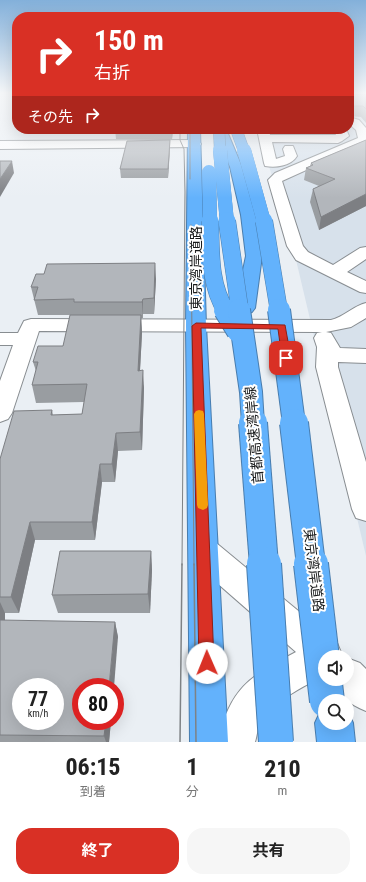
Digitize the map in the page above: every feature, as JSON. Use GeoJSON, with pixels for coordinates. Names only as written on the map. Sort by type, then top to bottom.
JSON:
{"type":"FeatureCollection","features":[{"type":"Feature","properties":{"kind":"highway","name":"東京湾岸道路"},"geometry":{"type":"LineString","coordinates":[[195,134],[196,326],[204,552],[208,742]]}},
{"type":"Feature","properties":{"kind":"highway","name":"東京湾岸道路"},"geometry":{"type":"LineString","coordinates":[[224,137],[261,210],[282,327],[328,650]]}},
{"type":"Feature","properties":{"kind":"highway"},"geometry":{"type":"LineString","coordinates":[[224,137],[236,167],[249,215],[254,256],[245,308]]}},
{"type":"Feature","properties":{"kind":"highway"},"geometry":{"type":"LineString","coordinates":[[224,137],[226,169],[241,258],[248,367]]}},
{"type":"Feature","properties":{"kind":"highway"},"geometry":{"type":"LineString","coordinates":[[224,137],[214,176],[217,216],[227,293],[248,367]]}},
{"type":"Feature","properties":{"kind":"highway"},"geometry":{"type":"LineString","coordinates":[[224,137],[247,158],[262,211],[274,275],[291,396],[326,694]]}},
{"type":"Feature","properties":{"kind":"highway","name":"首都高速湾岸線"},"geometry":{"type":"LineString","coordinates":[[224,137],[226,215],[248,367],[272,666],[276,742]]}},
{"type":"Feature","properties":{"kind":"highway"},"geometry":{"type":"LineString","coordinates":[[331,730],[332,742]]}},
{"type":"Feature","properties":{"kind":"highway"},"geometry":{"type":"LineString","coordinates":[[335,730],[336,742]]}},
{"type":"Feature","properties":{"kind":"street"},"geometry":{"type":"LineString","coordinates":[[0,145],[195,134]]}},
{"type":"Feature","properties":{"kind":"street"},"geometry":{"type":"LineString","coordinates":[[264,134],[270,163],[279,162],[290,158],[287,145]]}},
{"type":"Feature","properties":{"kind":"street"},"geometry":{"type":"LineString","coordinates":[[268,134],[287,145],[313,150],[337,138]]}},
{"type":"Feature","properties":{"kind":"street"},"geometry":{"type":"LineString","coordinates":[[288,134],[337,138]]}},
{"type":"Feature","properties":{"kind":"street"},"geometry":{"type":"LineString","coordinates":[[287,145],[324,146],[334,142],[337,138]]}},
{"type":"Feature","properties":{"kind":"street"},"geometry":{"type":"LineString","coordinates":[[337,138],[275,180],[295,246],[302,256],[366,288]]}},
{"type":"Feature","properties":{"kind":"street"},"geometry":{"type":"LineString","coordinates":[[334,272],[366,252]]}},
{"type":"Feature","properties":{"kind":"street"},"geometry":{"type":"LineString","coordinates":[[324,338],[366,309]]}},
{"type":"Feature","properties":{"kind":"street"},"geometry":{"type":"LineString","coordinates":[[0,413],[30,325],[282,327],[324,338],[335,355],[361,356]]}},
{"type":"Feature","properties":{"kind":"street"},"geometry":{"type":"LineString","coordinates":[[324,338],[327,367],[366,509]]}},
{"type":"Feature","properties":{"kind":"street"},"geometry":{"type":"LineString","coordinates":[[0,339],[26,339]]}},
{"type":"Feature","properties":{"kind":"street"},"geometry":{"type":"LineString","coordinates":[[204,552],[318,654]]}},
{"type":"Feature","properties":{"kind":"street"},"geometry":{"type":"LineString","coordinates":[[236,742],[240,726],[247,709],[258,696],[270,687],[318,669]]}},
{"type":"Feature","properties":{"kind":"street"},"geometry":{"type":"LineString","coordinates":[[354,684],[366,693]]}},
{"type":"Feature","properties":{"kind":"shaded area"},"geometry":{"type":"Polygon","coordinates":[[[354,129],[366,129],[366,556],[288,226],[259,134],[354,134],[354,129]]]}},
{"type":"Feature","properties":{"kind":"building"},"geometry":{"type":"Polygon","coordinates":[[[170,140],[168,169],[120,169],[127,141],[170,140]]]}},
{"type":"Feature","properties":{"kind":"building"},"geometry":{"type":"Polygon","coordinates":[[[366,140],[366,194],[321,217],[313,189],[335,179],[306,168],[313,165],[311,163],[366,140]]]}},
{"type":"Feature","properties":{"kind":"building"},"geometry":{"type":"Polygon","coordinates":[[[0,161],[12,161],[0,179],[0,161]]]}},
{"type":"Feature","properties":{"kind":"building"},"geometry":{"type":"Polygon","coordinates":[[[155,263],[154,298],[143,299],[142,302],[74,302],[74,299],[34,300],[38,287],[31,287],[36,274],[44,274],[47,264],[155,263]]]}},
{"type":"Feature","properties":{"kind":"building"},"geometry":{"type":"Polygon","coordinates":[[[70,315],[141,315],[138,371],[143,370],[140,432],[116,433],[112,464],[100,464],[92,522],[30,522],[11,597],[0,597],[0,459],[14,411],[52,410],[51,415],[82,414],[87,384],[32,385],[38,362],[33,362],[38,346],[63,346],[70,315]]]}},
{"type":"Feature","properties":{"kind":"building"},"geometry":{"type":"Polygon","coordinates":[[[60,551],[151,551],[148,594],[52,595],[60,551]]]}},
{"type":"Feature","properties":{"kind":"building"},"geometry":{"type":"Polygon","coordinates":[[[0,620],[115,622],[110,678],[72,678],[72,730],[105,730],[104,736],[0,735],[0,620]]]}},
{"type":"Feature","properties":{"kind":"tram line"},"geometry":{"type":"LineString","coordinates":[[180,134],[180,140],[184,149],[185,192],[182,565]]}},
{"type":"Feature","properties":{"kind":"tram line"},"geometry":{"type":"LineString","coordinates":[[190,134],[190,179]]}},
{"type":"Feature","properties":{"kind":"tram line"},"geometry":{"type":"LineString","coordinates":[[191,225],[194,565]]}},
{"type":"Feature","properties":{"kind":"tram line"},"geometry":{"type":"LineString","coordinates":[[180,742],[182,564]]}},
{"type":"Feature","properties":{"kind":"tram line"},"geometry":{"type":"LineString","coordinates":[[194,564],[196,742]]}},
{"type":"Feature","properties":{"kind":"slow traffic"},"geometry":{"type":"LineString","coordinates":[[199,414],[203,505]]}},
{"type":"Feature","properties":{"kind":"route"},"geometry":{"type":"LineString","coordinates":[[207,663],[196,326],[282,327],[286,358]]}}]}
